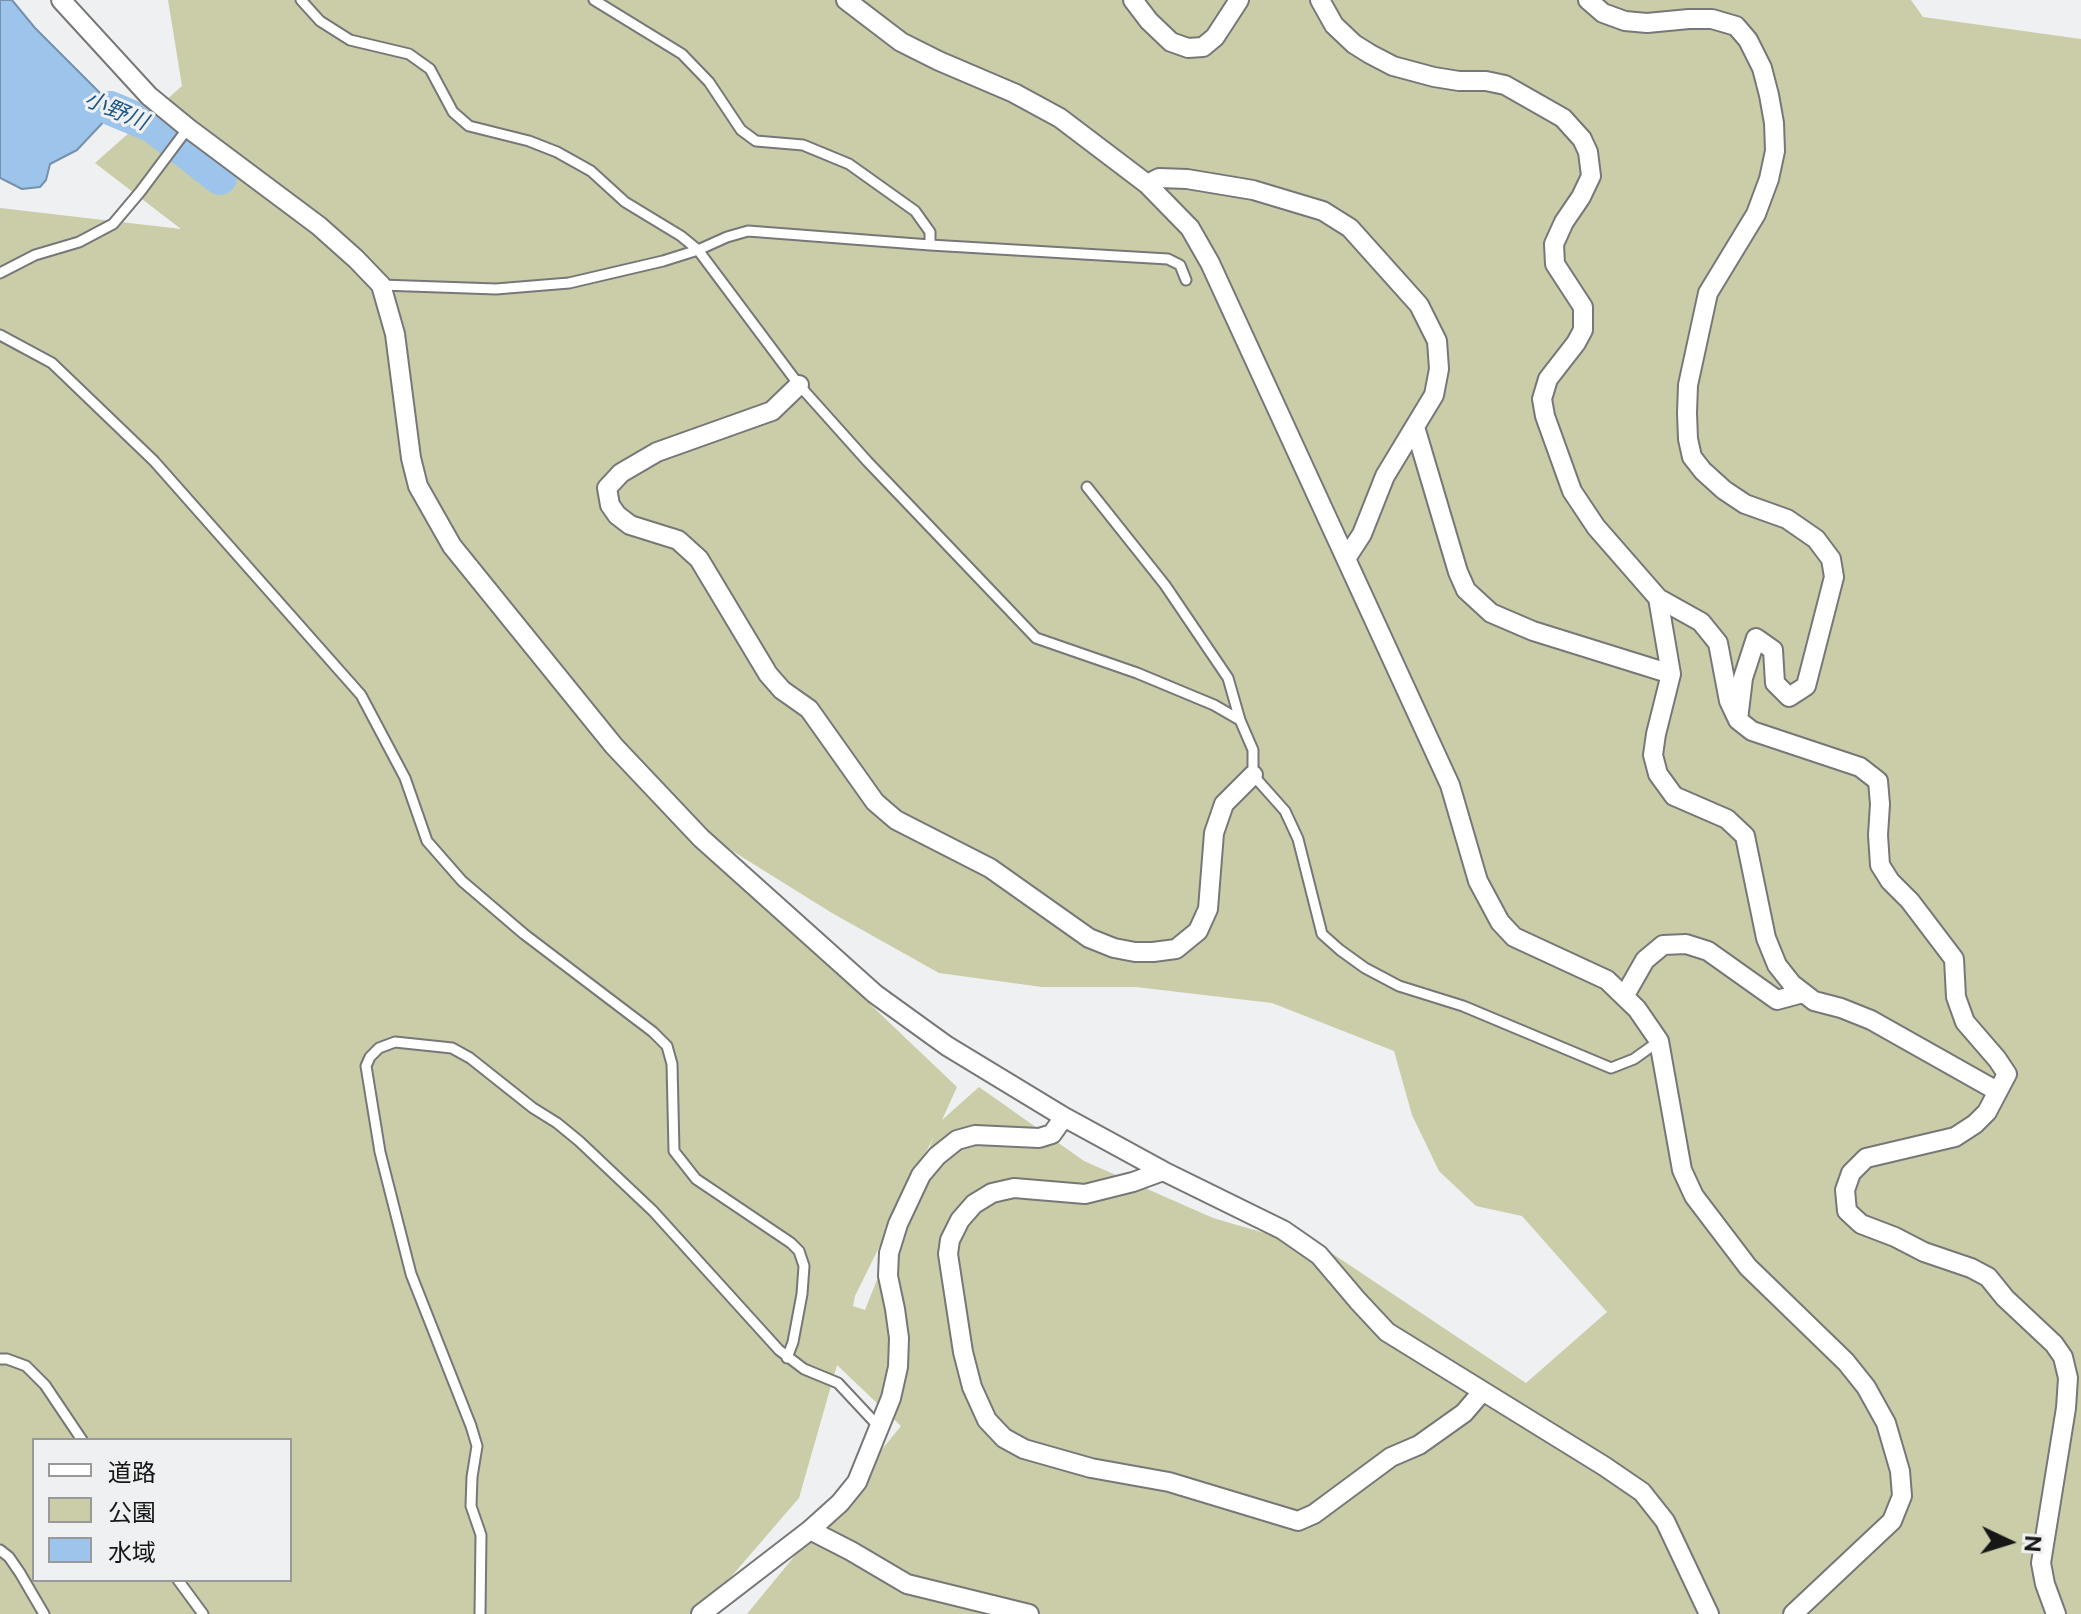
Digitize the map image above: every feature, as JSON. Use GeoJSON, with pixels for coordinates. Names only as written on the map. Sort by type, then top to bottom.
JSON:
{"type":"FeatureCollection","features":[{"type":"Feature","properties":{"kind":"street"},"geometry":{"type":"LineString","coordinates":[[61,0],[149,96],[319,226],[381,285],[395,334],[411,458],[418,486],[452,546],[614,746],[701,838],[875,994],[947,1046],[1064,1117],[1163,1171],[1283,1230],[1319,1255],[1387,1332],[1642,1492],[1665,1521],[1709,1614]]}},
{"type":"Feature","properties":{"kind":"street"},"geometry":{"type":"LineString","coordinates":[[846,0],[901,42],[1014,93],[1060,118],[1147,184],[1190,228],[1210,263],[1450,785],[1478,881],[1500,922],[1514,937],[1607,980],[1625,995],[1659,1041],[1682,1170],[1694,1196],[1748,1267],[1846,1362],[1866,1387],[1886,1423],[1900,1471],[1902,1496],[1892,1521],[1793,1614]]}},
{"type":"Feature","properties":{"kind":"street"},"geometry":{"type":"LineString","coordinates":[[1133,0],[1171,42],[1188,48],[1203,47],[1215,37],[1239,0]]}},
{"type":"Feature","properties":{"kind":"street"},"geometry":{"type":"LineString","coordinates":[[1320,0],[1343,35],[1370,54],[1402,69],[1434,77],[1505,85],[1563,118],[1582,139],[1588,152],[1591,176],[1554,244],[1555,264],[1583,307],[1583,330],[1548,379],[1542,399],[1572,491],[1596,527],[1658,598],[1701,622],[1718,643],[1729,701],[1738,720],[1752,731],[1860,767],[1878,781],[1880,865],[1954,959],[1956,997],[1965,1022],[2007,1074],[1987,1112],[1955,1137],[1866,1158],[1851,1173],[1845,1190],[1847,1211],[1861,1224],[1988,1277],[2063,1357],[2068,1378],[2066,1408],[2041,1563],[2056,1614]]}},
{"type":"Feature","properties":{"kind":"street"},"geometry":{"type":"LineString","coordinates":[[1588,0],[1603,13],[1625,21],[1647,23],[1712,19],[1736,26],[1748,40],[1762,68],[1769,95],[1775,151],[1769,179],[1756,214],[1708,293],[1688,385],[1688,439],[1692,457],[1724,490],[1745,504],[1787,519],[1816,539],[1831,559],[1834,577],[1806,686],[1789,697],[1775,683],[1773,650],[1756,638],[1743,678],[1738,720]]}},
{"type":"Feature","properties":{"kind":"street"},"geometry":{"type":"LineString","coordinates":[[1147,184],[1159,178],[1187,179],[1253,190],[1323,211],[1350,228],[1419,305],[1437,341],[1439,369],[1434,395],[1385,476],[1362,534],[1347,557]]}},
{"type":"Feature","properties":{"kind":"street"},"geometry":{"type":"LineString","coordinates":[[799,385],[772,411],[657,452],[621,473],[607,488],[610,505],[630,525],[678,540],[699,559],[768,674],[782,690],[809,709],[875,802],[896,820],[990,868],[1089,938],[1114,948],[1153,952],[1176,949],[1198,931],[1208,909],[1214,833],[1224,804],[1253,775]]}},
{"type":"Feature","properties":{"kind":"street"},"geometry":{"type":"LineString","coordinates":[[1415,427],[1466,590],[1491,613],[1533,631],[1671,674]]}},
{"type":"Feature","properties":{"kind":"street"},"geometry":{"type":"LineString","coordinates":[[1658,598],[1671,674],[1654,745],[1658,774],[1674,796],[1727,819],[1745,836],[1766,938],[1777,965],[1792,984],[1814,1001],[1871,1020],[1997,1091]]}},
{"type":"Feature","properties":{"kind":"street"},"geometry":{"type":"LineString","coordinates":[[1625,995],[1645,960],[1663,945],[1686,944],[1708,951],[1777,1000],[1803,993]]}},
{"type":"Feature","properties":{"kind":"street"},"geometry":{"type":"LineString","coordinates":[[701,1614],[810,1530],[840,1503],[857,1482],[891,1398],[898,1367],[899,1338],[888,1276],[889,1253],[898,1224],[921,1175],[937,1156],[957,1140],[975,1135],[1039,1138],[1052,1134],[1064,1117]]}},
{"type":"Feature","properties":{"kind":"street"},"geometry":{"type":"LineString","coordinates":[[1163,1171],[1085,1194],[1014,1188],[992,1193],[974,1204],[960,1220],[950,1240],[948,1254],[963,1352],[972,1387],[987,1420],[1004,1438],[1024,1449],[1091,1468],[1169,1482],[1298,1521],[1314,1514],[1391,1457],[1431,1437],[1464,1413],[1482,1392]]}},
{"type":"Feature","properties":{"kind":"street"},"geometry":{"type":"LineString","coordinates":[[810,1530],[907,1584],[1029,1614]]}},
{"type":"Feature","properties":{"kind":"lane"},"geometry":{"type":"LineString","coordinates":[[301,0],[320,21],[350,40],[409,54],[430,69],[453,112],[469,126],[529,141],[557,152],[591,171],[625,202],[698,250],[799,385],[1036,638],[1137,673],[1214,705],[1240,720]]}},
{"type":"Feature","properties":{"kind":"lane"},"geometry":{"type":"LineString","coordinates":[[594,0],[682,54],[709,82],[748,136],[756,141],[803,145],[849,164],[915,211],[930,232],[930,245]]}},
{"type":"Feature","properties":{"kind":"lane"},"geometry":{"type":"LineString","coordinates":[[0,273],[35,255],[79,242],[113,224],[188,128]]}},
{"type":"Feature","properties":{"kind":"lane"},"geometry":{"type":"LineString","coordinates":[[381,285],[496,289],[569,283],[663,261],[748,231],[1168,259],[1180,265],[1186,280]]}},
{"type":"Feature","properties":{"kind":"lane"},"geometry":{"type":"LineString","coordinates":[[0,335],[52,363],[154,461],[361,695],[405,778],[427,841],[462,881],[524,934],[667,1046],[672,1064],[674,1151],[696,1179],[799,1251],[804,1266],[802,1294],[787,1358]]}},
{"type":"Feature","properties":{"kind":"lane"},"geometry":{"type":"LineString","coordinates":[[1087,487],[1165,585],[1228,678],[1240,720],[1253,750],[1253,775],[1285,811],[1298,839],[1322,934],[1365,968],[1399,986],[1463,1006],[1611,1068],[1634,1059],[1659,1041]]}},
{"type":"Feature","properties":{"kind":"lane"},"geometry":{"type":"LineString","coordinates":[[480,1614],[481,1535],[471,1506],[477,1446],[411,1274],[383,1166],[366,1066],[379,1048],[395,1042],[452,1048],[557,1123],[653,1211],[787,1358],[838,1383],[880,1428]]}},
{"type":"Feature","properties":{"kind":"lane"},"geometry":{"type":"LineString","coordinates":[[0,1359],[26,1366],[45,1385],[81,1438]]}},
{"type":"Feature","properties":{"kind":"lane"},"geometry":{"type":"LineString","coordinates":[[0,1550],[9,1557],[44,1614]]}},
{"type":"Feature","properties":{"kind":"lane"},"geometry":{"type":"LineString","coordinates":[[179,1582],[203,1614]]}},
{"type":"Feature","properties":{"kind":"green space"},"geometry":{"type":"Polygon","coordinates":[[[168,0],[1911,0],[1923,17],[2081,39],[2081,1614],[747,1614],[901,1426],[837,1365],[799,1498],[699,1614],[0,1614],[0,208],[181,229],[95,163],[182,86],[168,0]],[[665,809],[957,1087],[942,1120],[979,1087],[1084,1161],[1213,1218],[1330,1252],[1526,1383],[1607,1312],[1522,1216],[1476,1206],[1439,1171],[1412,1115],[1394,1051],[1272,1003],[1136,987],[1042,987],[939,973],[832,913],[665,809]],[[934,1136],[855,1296],[853,1306],[865,1310],[934,1136]]]}},
{"type":"Feature","properties":{"kind":"water"},"geometry":{"type":"Polygon","coordinates":[[[0,0],[12,0],[35,28],[110,103],[155,121],[152,130],[119,116],[109,116],[77,150],[50,164],[46,180],[40,187],[22,189],[0,178],[0,0]]]}},
{"type":"Feature","properties":{"kind":"waterway","name":"小野川"},"geometry":{"type":"LineString","coordinates":[[110,108],[153,126],[220,178]]}}]}
